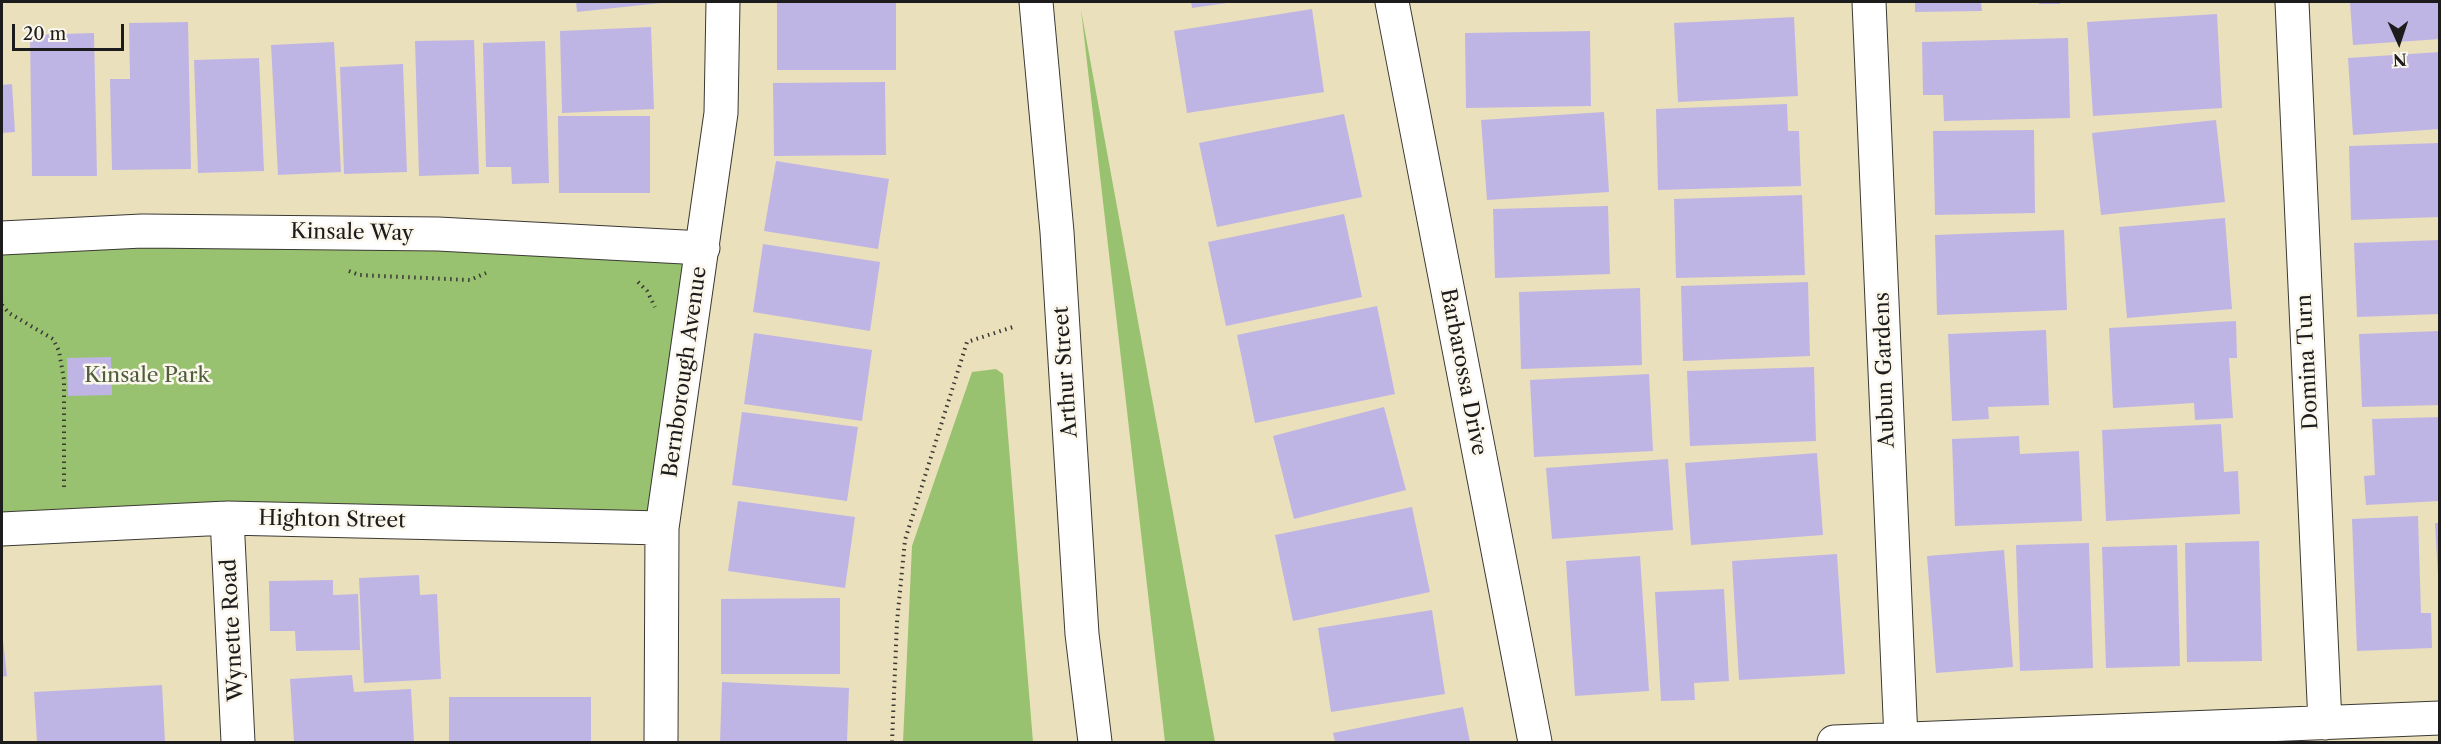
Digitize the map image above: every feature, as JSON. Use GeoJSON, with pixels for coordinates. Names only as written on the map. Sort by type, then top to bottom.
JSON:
{"type":"FeatureCollection","features":[{"type":"Feature","properties":{"kind":"street","name":"Bernborough Avenue"},"geometry":{"type":"LineString","coordinates":[[661,742],[662,528],[721,113],[723,2]]}},
{"type":"Feature","properties":{"kind":"street","name":"Arthur Street"},"geometry":{"type":"LineString","coordinates":[[1036,2],[1057,232],[1082,634],[1095,742]]}},
{"type":"Feature","properties":{"kind":"street","name":"Barbarossa Drive"},"geometry":{"type":"LineString","coordinates":[[1392,2],[1534,742]]}},
{"type":"Feature","properties":{"kind":"street","name":"Aubun Gardens"},"geometry":{"type":"LineString","coordinates":[[1869,2],[1901,739]]}},
{"type":"Feature","properties":{"kind":"street","name":"Domina Turn"},"geometry":{"type":"LineString","coordinates":[[2292,2],[2325,723]]}},
{"type":"Feature","properties":{"kind":"street","name":"Kinsale Way"},"geometry":{"type":"LineString","coordinates":[[2,238],[142,231],[438,234],[703,248]]}},
{"type":"Feature","properties":{"kind":"street","name":"Highton Street"},"geometry":{"type":"LineString","coordinates":[[2,528],[227,518],[662,528]]}},
{"type":"Feature","properties":{"kind":"street","name":"Wynette Road"},"geometry":{"type":"LineString","coordinates":[[227,518],[238,742]]}},
{"type":"Feature","properties":{"kind":"street"},"geometry":{"type":"LineString","coordinates":[[1834,742],[1901,739],[2216,736],[2325,723],[2439,718]]}},
{"type":"Feature","properties":{"kind":"path"},"geometry":{"type":"LineString","coordinates":[[339,267],[359,275],[470,280],[489,272]]}},
{"type":"Feature","properties":{"kind":"path"},"geometry":{"type":"LineString","coordinates":[[635,280],[647,291],[656,310]]}},
{"type":"Feature","properties":{"kind":"path"},"geometry":{"type":"LineString","coordinates":[[2,305],[9,313],[53,339],[59,351],[64,380],[64,495]]}},
{"type":"Feature","properties":{"kind":"path"},"geometry":{"type":"LineString","coordinates":[[892,742],[897,622],[905,540],[967,342],[1013,327]]}},
{"type":"Feature","properties":{"kind":"green space"},"geometry":{"type":"Polygon","coordinates":[[[1081,10],[1215,742],[1165,742],[1081,10]]]}},
{"type":"Feature","properties":{"kind":"green space","name":"Kinsale Park"},"geometry":{"type":"Polygon","coordinates":[[[2,238],[703,248],[662,528],[2,529],[2,238]]]}},
{"type":"Feature","properties":{"kind":"green space"},"geometry":{"type":"Polygon","coordinates":[[[996,369],[1003,374],[1033,742],[903,742],[912,546],[972,372],[996,369]]]}},
{"type":"Feature","properties":{"kind":"building"},"geometry":{"type":"Polygon","coordinates":[[[576,2],[661,2],[661,3],[577,12],[576,2]]]}},
{"type":"Feature","properties":{"kind":"building"},"geometry":{"type":"Polygon","coordinates":[[[777,2],[896,2],[896,70],[777,70],[777,2]]]}},
{"type":"Feature","properties":{"kind":"building"},"geometry":{"type":"Polygon","coordinates":[[[1191,2],[1227,2],[1227,3],[1192,8],[1191,2]]]}},
{"type":"Feature","properties":{"kind":"building"},"geometry":{"type":"Polygon","coordinates":[[[1915,2],[1981,2],[1982,11],[1915,12],[1915,2]]]}},
{"type":"Feature","properties":{"kind":"building"},"geometry":{"type":"Polygon","coordinates":[[[2039,2],[2060,2],[2060,4],[2039,4],[2039,2]]]}},
{"type":"Feature","properties":{"kind":"building"},"geometry":{"type":"Polygon","coordinates":[[[2350,2],[2440,2],[2440,39],[2353,45],[2350,2]]]}},
{"type":"Feature","properties":{"kind":"building"},"geometry":{"type":"Polygon","coordinates":[[[1312,9],[1324,92],[1187,113],[1174,31],[1312,9]]]}},
{"type":"Feature","properties":{"kind":"building"},"geometry":{"type":"Polygon","coordinates":[[[2217,14],[2222,108],[2093,116],[2087,22],[2217,14]]]}},
{"type":"Feature","properties":{"kind":"building"},"geometry":{"type":"Polygon","coordinates":[[[1794,17],[1798,96],[1678,102],[1674,23],[1794,17]]]}},
{"type":"Feature","properties":{"kind":"building"},"geometry":{"type":"Polygon","coordinates":[[[188,22],[191,169],[112,170],[110,79],[130,79],[129,23],[188,22]]]}},
{"type":"Feature","properties":{"kind":"building"},"geometry":{"type":"Polygon","coordinates":[[[651,27],[654,109],[562,113],[560,31],[651,27]]]}},
{"type":"Feature","properties":{"kind":"building"},"geometry":{"type":"Polygon","coordinates":[[[1590,31],[1591,106],[1466,108],[1465,33],[1590,31]]]}},
{"type":"Feature","properties":{"kind":"building"},"geometry":{"type":"Polygon","coordinates":[[[94,33],[97,176],[32,176],[30,35],[94,33]]]}},
{"type":"Feature","properties":{"kind":"building"},"geometry":{"type":"Polygon","coordinates":[[[2068,38],[2070,118],[1944,121],[1943,95],[1923,95],[1922,42],[2068,38]]]}},
{"type":"Feature","properties":{"kind":"building"},"geometry":{"type":"Polygon","coordinates":[[[474,40],[479,174],[419,176],[415,41],[474,40]]]}},
{"type":"Feature","properties":{"kind":"building"},"geometry":{"type":"Polygon","coordinates":[[[545,41],[549,183],[512,184],[511,167],[486,167],[483,43],[545,41]]]}},
{"type":"Feature","properties":{"kind":"building"},"geometry":{"type":"Polygon","coordinates":[[[334,42],[341,172],[278,175],[271,45],[334,42]]]}},
{"type":"Feature","properties":{"kind":"building"},"geometry":{"type":"Polygon","coordinates":[[[2440,52],[2440,129],[2353,135],[2348,58],[2440,52]]]}},
{"type":"Feature","properties":{"kind":"building"},"geometry":{"type":"Polygon","coordinates":[[[259,58],[264,171],[198,173],[194,60],[259,58]]]}},
{"type":"Feature","properties":{"kind":"building"},"geometry":{"type":"Polygon","coordinates":[[[403,64],[407,172],[344,174],[340,67],[403,64]]]}},
{"type":"Feature","properties":{"kind":"building"},"geometry":{"type":"Polygon","coordinates":[[[885,82],[886,155],[774,156],[773,83],[885,82]]]}},
{"type":"Feature","properties":{"kind":"building"},"geometry":{"type":"Polygon","coordinates":[[[12,84],[15,132],[2,133],[2,85],[12,84]]]}},
{"type":"Feature","properties":{"kind":"building"},"geometry":{"type":"Polygon","coordinates":[[[1787,104],[1788,131],[1799,131],[1801,186],[1658,190],[1656,109],[1787,104]]]}},
{"type":"Feature","properties":{"kind":"building"},"geometry":{"type":"Polygon","coordinates":[[[1604,112],[1609,192],[1487,200],[1481,120],[1604,112]]]}},
{"type":"Feature","properties":{"kind":"building"},"geometry":{"type":"Polygon","coordinates":[[[1344,114],[1362,197],[1217,227],[1199,143],[1344,114]]]}},
{"type":"Feature","properties":{"kind":"building"},"geometry":{"type":"Polygon","coordinates":[[[558,116],[650,116],[650,193],[559,193],[558,116]]]}},
{"type":"Feature","properties":{"kind":"building"},"geometry":{"type":"Polygon","coordinates":[[[2216,120],[2225,202],[2101,215],[2092,133],[2216,120]]]}},
{"type":"Feature","properties":{"kind":"building"},"geometry":{"type":"Polygon","coordinates":[[[2034,130],[2035,213],[1935,215],[1933,131],[2034,130]]]}},
{"type":"Feature","properties":{"kind":"building"},"geometry":{"type":"Polygon","coordinates":[[[2440,143],[2440,217],[2351,220],[2349,146],[2440,143]]]}},
{"type":"Feature","properties":{"kind":"building"},"geometry":{"type":"Polygon","coordinates":[[[776,161],[889,179],[878,249],[764,231],[776,161]]]}},
{"type":"Feature","properties":{"kind":"building"},"geometry":{"type":"Polygon","coordinates":[[[1802,195],[1805,275],[1676,278],[1674,199],[1802,195]]]}},
{"type":"Feature","properties":{"kind":"building"},"geometry":{"type":"Polygon","coordinates":[[[1608,206],[1610,274],[1495,278],[1493,209],[1608,206]]]}},
{"type":"Feature","properties":{"kind":"building"},"geometry":{"type":"Polygon","coordinates":[[[1344,214],[1362,297],[1226,326],[1208,242],[1344,214]]]}},
{"type":"Feature","properties":{"kind":"building"},"geometry":{"type":"Polygon","coordinates":[[[2225,218],[2232,309],[2127,318],[2119,227],[2225,218]]]}},
{"type":"Feature","properties":{"kind":"building"},"geometry":{"type":"Polygon","coordinates":[[[2064,230],[2067,310],[1937,315],[1935,235],[2064,230]]]}},
{"type":"Feature","properties":{"kind":"building"},"geometry":{"type":"Polygon","coordinates":[[[2440,240],[2440,314],[2357,317],[2354,243],[2440,240]]]}},
{"type":"Feature","properties":{"kind":"building"},"geometry":{"type":"Polygon","coordinates":[[[763,244],[880,262],[870,331],[753,312],[763,244]]]}},
{"type":"Feature","properties":{"kind":"building"},"geometry":{"type":"Polygon","coordinates":[[[1808,282],[1810,356],[1683,361],[1681,286],[1808,282]]]}},
{"type":"Feature","properties":{"kind":"building"},"geometry":{"type":"Polygon","coordinates":[[[1640,288],[1642,365],[1521,369],[1519,292],[1640,288]]]}},
{"type":"Feature","properties":{"kind":"building"},"geometry":{"type":"Polygon","coordinates":[[[1377,306],[1395,394],[1255,423],[1237,335],[1377,306]]]}},
{"type":"Feature","properties":{"kind":"building"},"geometry":{"type":"Polygon","coordinates":[[[2236,321],[2237,358],[2229,358],[2233,418],[2195,420],[2194,403],[2113,408],[2109,328],[2236,321]]]}},
{"type":"Feature","properties":{"kind":"building"},"geometry":{"type":"Polygon","coordinates":[[[2046,330],[2049,405],[1988,407],[1989,419],[1952,421],[1948,334],[2046,330]]]}},
{"type":"Feature","properties":{"kind":"building"},"geometry":{"type":"Polygon","coordinates":[[[2440,331],[2440,405],[2362,407],[2359,334],[2440,331]]]}},
{"type":"Feature","properties":{"kind":"building"},"geometry":{"type":"Polygon","coordinates":[[[754,333],[872,350],[862,421],[744,404],[754,333]]]}},
{"type":"Feature","properties":{"kind":"building"},"geometry":{"type":"Polygon","coordinates":[[[111,357],[112,395],[68,396],[67,358],[111,357]]]}},
{"type":"Feature","properties":{"kind":"building"},"geometry":{"type":"Polygon","coordinates":[[[1814,367],[1816,441],[1690,446],[1687,371],[1814,367]]]}},
{"type":"Feature","properties":{"kind":"building"},"geometry":{"type":"Polygon","coordinates":[[[1649,374],[1653,451],[1534,457],[1530,380],[1649,374]]]}},
{"type":"Feature","properties":{"kind":"building"},"geometry":{"type":"Polygon","coordinates":[[[1384,407],[1406,490],[1294,519],[1273,436],[1384,407]]]}},
{"type":"Feature","properties":{"kind":"building"},"geometry":{"type":"Polygon","coordinates":[[[742,412],[858,427],[847,501],[732,485],[742,412]]]}},
{"type":"Feature","properties":{"kind":"building"},"geometry":{"type":"Polygon","coordinates":[[[2440,417],[2440,501],[2366,505],[2364,476],[2375,475],[2372,419],[2440,417]]]}},
{"type":"Feature","properties":{"kind":"building"},"geometry":{"type":"Polygon","coordinates":[[[2221,424],[2224,472],[2238,471],[2240,514],[2106,521],[2102,430],[2221,424]]]}},
{"type":"Feature","properties":{"kind":"building"},"geometry":{"type":"Polygon","coordinates":[[[2019,436],[2020,454],[2079,451],[2082,521],[1955,526],[1952,439],[2019,436]]]}},
{"type":"Feature","properties":{"kind":"building"},"geometry":{"type":"Polygon","coordinates":[[[1817,453],[1823,535],[1691,545],[1685,463],[1817,453]]]}},
{"type":"Feature","properties":{"kind":"building"},"geometry":{"type":"Polygon","coordinates":[[[1668,459],[1673,530],[1552,539],[1546,468],[1668,459]]]}},
{"type":"Feature","properties":{"kind":"building"},"geometry":{"type":"Polygon","coordinates":[[[738,501],[855,517],[845,588],[728,571],[738,501]]]}},
{"type":"Feature","properties":{"kind":"building"},"geometry":{"type":"Polygon","coordinates":[[[1412,507],[1430,592],[1293,621],[1275,535],[1412,507]]]}},
{"type":"Feature","properties":{"kind":"building"},"geometry":{"type":"Polygon","coordinates":[[[2418,516],[2421,613],[2431,613],[2432,648],[2357,651],[2352,519],[2418,516]]]}},
{"type":"Feature","properties":{"kind":"building"},"geometry":{"type":"Polygon","coordinates":[[[2435,523],[2440,523],[2440,576],[2438,576],[2435,523]]]}},
{"type":"Feature","properties":{"kind":"building"},"geometry":{"type":"Polygon","coordinates":[[[2259,541],[2262,661],[2187,662],[2185,543],[2259,541]]]}},
{"type":"Feature","properties":{"kind":"building"},"geometry":{"type":"Polygon","coordinates":[[[2089,543],[2093,668],[2020,671],[2016,545],[2089,543]]]}},
{"type":"Feature","properties":{"kind":"building"},"geometry":{"type":"Polygon","coordinates":[[[2177,545],[2180,666],[2106,668],[2102,547],[2177,545]]]}},
{"type":"Feature","properties":{"kind":"building"},"geometry":{"type":"Polygon","coordinates":[[[2004,550],[2013,667],[1936,673],[1927,556],[2004,550]]]}},
{"type":"Feature","properties":{"kind":"building"},"geometry":{"type":"Polygon","coordinates":[[[1837,554],[1845,674],[1739,680],[1732,561],[1837,554]]]}},
{"type":"Feature","properties":{"kind":"building"},"geometry":{"type":"Polygon","coordinates":[[[1640,556],[1649,691],[1575,696],[1566,561],[1640,556]]]}},
{"type":"Feature","properties":{"kind":"building"},"geometry":{"type":"Polygon","coordinates":[[[419,575],[420,595],[437,594],[441,679],[364,683],[359,578],[419,575]]]}},
{"type":"Feature","properties":{"kind":"building"},"geometry":{"type":"Polygon","coordinates":[[[333,580],[333,595],[358,594],[360,650],[296,651],[295,631],[270,631],[269,581],[333,580]]]}},
{"type":"Feature","properties":{"kind":"building"},"geometry":{"type":"Polygon","coordinates":[[[1724,589],[1729,681],[1694,683],[1695,700],[1661,701],[1655,592],[1724,589]]]}},
{"type":"Feature","properties":{"kind":"building"},"geometry":{"type":"Polygon","coordinates":[[[840,598],[840,674],[721,674],[721,599],[840,598]]]}},
{"type":"Feature","properties":{"kind":"building"},"geometry":{"type":"Polygon","coordinates":[[[1432,610],[1445,694],[1331,712],[1318,628],[1432,610]]]}},
{"type":"Feature","properties":{"kind":"building"},"geometry":{"type":"Polygon","coordinates":[[[2,631],[7,676],[2,677],[2,631]]]}},
{"type":"Feature","properties":{"kind":"building"},"geometry":{"type":"Polygon","coordinates":[[[352,675],[354,692],[411,689],[414,742],[294,742],[290,679],[352,675]]]}},
{"type":"Feature","properties":{"kind":"building"},"geometry":{"type":"Polygon","coordinates":[[[722,682],[849,688],[847,742],[720,742],[722,682]]]}},
{"type":"Feature","properties":{"kind":"building"},"geometry":{"type":"Polygon","coordinates":[[[162,685],[165,742],[37,742],[34,692],[162,685]]]}},
{"type":"Feature","properties":{"kind":"building"},"geometry":{"type":"Polygon","coordinates":[[[449,697],[591,697],[591,742],[449,742],[449,697]]]}},
{"type":"Feature","properties":{"kind":"building"},"geometry":{"type":"Polygon","coordinates":[[[1463,707],[1470,742],[1335,742],[1333,733],[1463,707]]]}}]}
